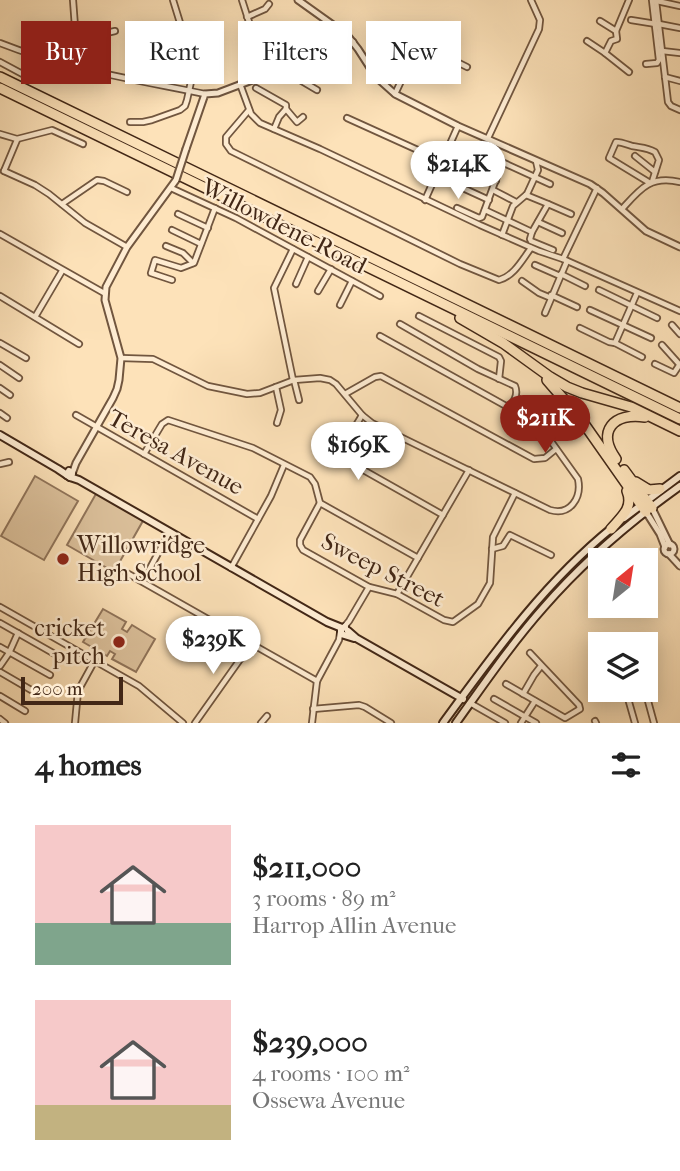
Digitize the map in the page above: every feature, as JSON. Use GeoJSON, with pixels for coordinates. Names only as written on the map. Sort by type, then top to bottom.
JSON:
{"type":"FeatureCollection","features":[{"type":"Feature","properties":{"kind":"highway"},"geometry":{"type":"LineString","coordinates":[[0,75],[680,408]]}},
{"type":"Feature","properties":{"kind":"highway"},"geometry":{"type":"LineString","coordinates":[[0,88],[680,419]]}},
{"type":"Feature","properties":{"kind":"highway"},"geometry":{"type":"LineString","coordinates":[[312,241],[466,321],[574,390],[625,405],[680,431]]}},
{"type":"Feature","properties":{"kind":"highway"},"geometry":{"type":"LineString","coordinates":[[528,362],[574,410],[646,506]]}},
{"type":"Feature","properties":{"kind":"highway"},"geometry":{"type":"LineString","coordinates":[[646,506],[608,447],[608,435],[615,421],[627,416],[657,419]]}},
{"type":"Feature","properties":{"kind":"highway"},"geometry":{"type":"LineString","coordinates":[[609,459],[630,500],[628,510],[611,529]]}},
{"type":"Feature","properties":{"kind":"highway"},"geometry":{"type":"LineString","coordinates":[[627,475],[646,489],[660,489]]}},
{"type":"Feature","properties":{"kind":"main road"},"geometry":{"type":"LineString","coordinates":[[0,435],[470,703]]}},
{"type":"Feature","properties":{"kind":"main road"},"geometry":{"type":"LineString","coordinates":[[456,723],[511,648],[560,589],[646,506],[660,489],[680,476]]}},
{"type":"Feature","properties":{"kind":"main road"},"geometry":{"type":"LineString","coordinates":[[443,723],[506,638],[575,559],[611,529],[680,486]]}},
{"type":"Feature","properties":{"kind":"street"},"geometry":{"type":"LineString","coordinates":[[73,0],[75,21]]}},
{"type":"Feature","properties":{"kind":"street"},"geometry":{"type":"LineString","coordinates":[[130,121],[149,121],[185,106],[194,68],[173,0]]}},
{"type":"Feature","properties":{"kind":"street"},"geometry":{"type":"LineString","coordinates":[[242,0],[248,21]]}},
{"type":"Feature","properties":{"kind":"street"},"geometry":{"type":"LineString","coordinates":[[298,0],[341,30],[353,42],[376,77],[395,94],[458,126],[597,188],[649,233],[680,247]]}},
{"type":"Feature","properties":{"kind":"street"},"geometry":{"type":"LineString","coordinates":[[488,138],[540,26],[531,0]]}},
{"type":"Feature","properties":{"kind":"street"},"geometry":{"type":"LineString","coordinates":[[605,53],[611,41],[617,38],[616,30],[629,0]]}},
{"type":"Feature","properties":{"kind":"street"},"geometry":{"type":"LineString","coordinates":[[680,6],[653,1],[669,104],[680,110]]}},
{"type":"Feature","properties":{"kind":"street"},"geometry":{"type":"LineString","coordinates":[[247,17],[265,9],[269,4]]}},
{"type":"Feature","properties":{"kind":"street"},"geometry":{"type":"LineString","coordinates":[[631,20],[680,28]]}},
{"type":"Feature","properties":{"kind":"street"},"geometry":{"type":"LineString","coordinates":[[600,21],[616,30]]}},
{"type":"Feature","properties":{"kind":"street"},"geometry":{"type":"LineString","coordinates":[[646,64],[659,61],[657,24]]}},
{"type":"Feature","properties":{"kind":"street"},"geometry":{"type":"LineString","coordinates":[[587,41],[629,72]]}},
{"type":"Feature","properties":{"kind":"street"},"geometry":{"type":"LineString","coordinates":[[0,43],[21,51]]}},
{"type":"Feature","properties":{"kind":"street"},"geometry":{"type":"LineString","coordinates":[[395,94],[414,53],[420,47],[429,48],[467,67]]}},
{"type":"Feature","properties":{"kind":"street"},"geometry":{"type":"LineString","coordinates":[[662,51],[680,53]]}},
{"type":"Feature","properties":{"kind":"street"},"geometry":{"type":"LineString","coordinates":[[0,62],[21,74]]}},
{"type":"Feature","properties":{"kind":"street"},"geometry":{"type":"LineString","coordinates":[[111,73],[213,94],[240,85],[249,110],[256,120],[502,235],[680,311]]}},
{"type":"Feature","properties":{"kind":"street"},"geometry":{"type":"LineString","coordinates":[[665,77],[680,81]]}},
{"type":"Feature","properties":{"kind":"street"},"geometry":{"type":"LineString","coordinates":[[307,84],[317,90]]}},
{"type":"Feature","properties":{"kind":"street"},"geometry":{"type":"LineString","coordinates":[[257,88],[287,106],[286,110],[297,122],[303,117]]}},
{"type":"Feature","properties":{"kind":"street"},"geometry":{"type":"LineString","coordinates":[[70,474],[117,389],[121,358],[104,293],[127,247],[176,180],[205,93]]}},
{"type":"Feature","properties":{"kind":"street"},"geometry":{"type":"LineString","coordinates":[[249,110],[227,134],[225,141],[228,148],[401,235],[499,280],[511,274],[531,248]]}},
{"type":"Feature","properties":{"kind":"street"},"geometry":{"type":"LineString","coordinates":[[274,129],[279,117],[286,110]]}},
{"type":"Feature","properties":{"kind":"street"},"geometry":{"type":"LineString","coordinates":[[346,118],[442,161]]}},
{"type":"Feature","properties":{"kind":"street"},"geometry":{"type":"LineString","coordinates":[[425,200],[458,126]]}},
{"type":"Feature","properties":{"kind":"street"},"geometry":{"type":"LineString","coordinates":[[0,134],[17,139],[52,130],[83,144]]}},
{"type":"Feature","properties":{"kind":"street"},"geometry":{"type":"LineString","coordinates":[[17,139],[2,172],[35,185],[85,223],[127,247]]}},
{"type":"Feature","properties":{"kind":"street"},"geometry":{"type":"LineString","coordinates":[[615,142],[643,146],[655,152],[659,160],[651,183],[609,158],[615,142]]}},
{"type":"Feature","properties":{"kind":"street"},"geometry":{"type":"LineString","coordinates":[[482,153],[550,184]]}},
{"type":"Feature","properties":{"kind":"street"},"geometry":{"type":"LineString","coordinates":[[635,156],[655,172]]}},
{"type":"Feature","properties":{"kind":"street"},"geometry":{"type":"LineString","coordinates":[[502,235],[516,202],[526,195],[537,170],[536,161]]}},
{"type":"Feature","properties":{"kind":"street"},"geometry":{"type":"LineString","coordinates":[[457,208],[482,217],[502,163]]}},
{"type":"Feature","properties":{"kind":"street"},"geometry":{"type":"LineString","coordinates":[[537,170],[547,166]]}},
{"type":"Feature","properties":{"kind":"street"},"geometry":{"type":"LineString","coordinates":[[473,170],[496,181]]}},
{"type":"Feature","properties":{"kind":"street"},"geometry":{"type":"LineString","coordinates":[[62,204],[97,180],[127,192]]}},
{"type":"Feature","properties":{"kind":"street"},"geometry":{"type":"LineString","coordinates":[[622,209],[640,188],[665,180],[680,182]]}},
{"type":"Feature","properties":{"kind":"street","name":"Willowdene Road"},"geometry":{"type":"LineString","coordinates":[[171,188],[215,208],[380,296]]}},
{"type":"Feature","properties":{"kind":"street"},"geometry":{"type":"LineString","coordinates":[[545,313],[597,188]]}},
{"type":"Feature","properties":{"kind":"street"},"geometry":{"type":"LineString","coordinates":[[465,189],[489,200]]}},
{"type":"Feature","properties":{"kind":"street"},"geometry":{"type":"LineString","coordinates":[[493,190],[516,202]]}},
{"type":"Feature","properties":{"kind":"street"},"geometry":{"type":"LineString","coordinates":[[526,195],[571,214]]}},
{"type":"Feature","properties":{"kind":"street"},"geometry":{"type":"LineString","coordinates":[[548,204],[530,239],[554,250]]}},
{"type":"Feature","properties":{"kind":"street"},"geometry":{"type":"LineString","coordinates":[[172,280],[151,273],[155,260],[181,268],[194,263],[215,208]]}},
{"type":"Feature","properties":{"kind":"street"},"geometry":{"type":"LineString","coordinates":[[485,211],[532,232]]}},
{"type":"Feature","properties":{"kind":"street"},"geometry":{"type":"LineString","coordinates":[[178,214],[208,228]]}},
{"type":"Feature","properties":{"kind":"street"},"geometry":{"type":"LineString","coordinates":[[538,222],[562,233]]}},
{"type":"Feature","properties":{"kind":"street"},"geometry":{"type":"LineString","coordinates":[[172,230],[201,244]]}},
{"type":"Feature","properties":{"kind":"street"},"geometry":{"type":"LineString","coordinates":[[0,234],[104,293]]}},
{"type":"Feature","properties":{"kind":"street"},"geometry":{"type":"LineString","coordinates":[[166,246],[187,256],[194,263]]}},
{"type":"Feature","properties":{"kind":"street"},"geometry":{"type":"LineString","coordinates":[[293,249],[274,288],[299,400]]}},
{"type":"Feature","properties":{"kind":"street"},"geometry":{"type":"LineString","coordinates":[[296,284],[308,257]]}},
{"type":"Feature","properties":{"kind":"street"},"geometry":{"type":"LineString","coordinates":[[535,265],[585,286]]}},
{"type":"Feature","properties":{"kind":"street"},"geometry":{"type":"LineString","coordinates":[[318,291],[331,270]]}},
{"type":"Feature","properties":{"kind":"street"},"geometry":{"type":"LineString","coordinates":[[35,317],[62,271]]}},
{"type":"Feature","properties":{"kind":"street"},"geometry":{"type":"LineString","coordinates":[[340,305],[352,281]]}},
{"type":"Feature","properties":{"kind":"street"},"geometry":{"type":"LineString","coordinates":[[522,281],[539,293],[577,307]]}},
{"type":"Feature","properties":{"kind":"street"},"geometry":{"type":"LineString","coordinates":[[599,290],[657,318]]}},
{"type":"Feature","properties":{"kind":"street"},"geometry":{"type":"LineString","coordinates":[[615,343],[637,293]]}},
{"type":"Feature","properties":{"kind":"street"},"geometry":{"type":"LineString","coordinates":[[0,296],[79,344]]}},
{"type":"Feature","properties":{"kind":"street"},"geometry":{"type":"LineString","coordinates":[[590,310],[651,338]]}},
{"type":"Feature","properties":{"kind":"street"},"geometry":{"type":"LineString","coordinates":[[419,316],[499,357],[499,379]]}},
{"type":"Feature","properties":{"kind":"street"},"geometry":{"type":"LineString","coordinates":[[380,336],[510,406],[516,397],[515,386],[400,324]]}},
{"type":"Feature","properties":{"kind":"street"},"geometry":{"type":"LineString","coordinates":[[672,325],[680,334]]}},
{"type":"Feature","properties":{"kind":"street"},"geometry":{"type":"LineString","coordinates":[[580,328],[642,357]]}},
{"type":"Feature","properties":{"kind":"street"},"geometry":{"type":"LineString","coordinates":[[0,344],[26,358]]}},
{"type":"Feature","properties":{"kind":"street"},"geometry":{"type":"LineString","coordinates":[[655,364],[674,373],[680,365],[662,345]]}},
{"type":"Feature","properties":{"kind":"street"},"geometry":{"type":"LineString","coordinates":[[121,358],[153,359],[208,386],[253,394],[293,380],[330,380],[362,415],[373,423],[550,510],[560,512],[575,501],[580,489],[578,479],[523,402],[516,397]]}},
{"type":"Feature","properties":{"kind":"street"},"geometry":{"type":"LineString","coordinates":[[0,365],[19,378]]}},
{"type":"Feature","properties":{"kind":"street"},"geometry":{"type":"LineString","coordinates":[[345,394],[381,376],[534,459],[545,458],[556,448]]}},
{"type":"Feature","properties":{"kind":"street"},"geometry":{"type":"LineString","coordinates":[[276,387],[281,410],[277,423]]}},
{"type":"Feature","properties":{"kind":"street"},"geometry":{"type":"LineString","coordinates":[[0,388],[10,395]]}},
{"type":"Feature","properties":{"kind":"street"},"geometry":{"type":"LineString","coordinates":[[0,413],[7,418]]}},
{"type":"Feature","properties":{"kind":"street","name":"Teresa Avenue"},"geometry":{"type":"LineString","coordinates":[[76,415],[258,519]]}},
{"type":"Feature","properties":{"kind":"street"},"geometry":{"type":"LineString","coordinates":[[362,415],[345,446],[346,458],[443,515]]}},
{"type":"Feature","properties":{"kind":"street"},"geometry":{"type":"LineString","coordinates":[[144,454],[162,424],[168,420],[253,448],[310,477],[315,484],[320,503],[418,558]]}},
{"type":"Feature","properties":{"kind":"street"},"geometry":{"type":"LineString","coordinates":[[0,464],[9,462]]}},
{"type":"Feature","properties":{"kind":"street"},"geometry":{"type":"LineString","coordinates":[[231,568],[271,496],[284,465]]}},
{"type":"Feature","properties":{"kind":"street"},"geometry":{"type":"LineString","coordinates":[[397,594],[469,470]]}},
{"type":"Feature","properties":{"kind":"street"},"geometry":{"type":"LineString","coordinates":[[515,493],[493,537],[492,549],[503,546],[510,535],[551,555]]}},
{"type":"Feature","properties":{"kind":"street","name":"Sweep Street"},"geometry":{"type":"LineString","coordinates":[[320,503],[300,540],[301,547],[369,587],[397,594],[449,622],[457,621],[478,604],[487,589],[491,579],[492,549]]}},
{"type":"Feature","properties":{"kind":"street"},"geometry":{"type":"LineString","coordinates":[[646,506],[668,546],[673,547],[671,553],[678,564]]}},
{"type":"Feature","properties":{"kind":"street"},"geometry":{"type":"LineString","coordinates":[[143,582],[170,533]]}},
{"type":"Feature","properties":{"kind":"street"},"geometry":{"type":"LineString","coordinates":[[125,572],[317,681]]}},
{"type":"Feature","properties":{"kind":"street"},"geometry":{"type":"LineString","coordinates":[[312,723],[317,681],[369,587]]}},
{"type":"Feature","properties":{"kind":"street"},"geometry":{"type":"LineString","coordinates":[[0,607],[146,690],[183,723]]}},
{"type":"Feature","properties":{"kind":"street"},"geometry":{"type":"LineString","coordinates":[[0,623],[60,657]]}},
{"type":"Feature","properties":{"kind":"street"},"geometry":{"type":"LineString","coordinates":[[0,666],[18,634]]}},
{"type":"Feature","properties":{"kind":"street"},"geometry":{"type":"LineString","coordinates":[[195,723],[251,644]]}},
{"type":"Feature","properties":{"kind":"street"},"geometry":{"type":"LineString","coordinates":[[0,648],[50,675]]}},
{"type":"Feature","properties":{"kind":"street"},"geometry":{"type":"LineString","coordinates":[[506,684],[565,718],[580,708],[530,653]]}},
{"type":"Feature","properties":{"kind":"street"},"geometry":{"type":"LineString","coordinates":[[75,723],[78,691],[95,660]]}},
{"type":"Feature","properties":{"kind":"street"},"geometry":{"type":"LineString","coordinates":[[523,694],[541,666]]}},
{"type":"Feature","properties":{"kind":"street"},"geometry":{"type":"LineString","coordinates":[[0,672],[38,694]]}},
{"type":"Feature","properties":{"kind":"street"},"geometry":{"type":"LineString","coordinates":[[0,696],[25,711]]}},
{"type":"Feature","properties":{"kind":"street"},"geometry":{"type":"LineString","coordinates":[[494,699],[536,723]]}},
{"type":"Feature","properties":{"kind":"street"},"geometry":{"type":"LineString","coordinates":[[521,723],[535,701]]}},
{"type":"Feature","properties":{"kind":"street"},"geometry":{"type":"LineString","coordinates":[[629,702],[635,723]]}},
{"type":"Feature","properties":{"kind":"street"},"geometry":{"type":"LineString","coordinates":[[648,702],[654,723]]}},
{"type":"Feature","properties":{"kind":"street"},"geometry":{"type":"LineString","coordinates":[[470,703],[505,723]]}},
{"type":"Feature","properties":{"kind":"street"},"geometry":{"type":"LineString","coordinates":[[313,709],[359,705],[391,723]]}},
{"type":"Feature","properties":{"kind":"street"},"geometry":{"type":"LineString","coordinates":[[261,723],[267,716]]}},
{"type":"Feature","properties":{"kind":"street"},"geometry":{"type":"LineString","coordinates":[[0,719],[5,723]]}},
{"type":"Feature","properties":{"kind":"shaded area"},"geometry":{"type":"Polygon","coordinates":[[[35,476],[78,501],[44,560],[1,536],[35,476]]]}},
{"type":"Feature","properties":{"kind":"shaded area"},"geometry":{"type":"Polygon","coordinates":[[[97,492],[144,519],[114,572],[67,545],[97,492]]]}},
{"type":"Feature","properties":{"kind":"shaded area"},"geometry":{"type":"Polygon","coordinates":[[[103,609],[126,622],[122,629],[127,632],[132,625],[155,639],[136,672],[112,659],[115,654],[110,651],[107,656],[83,642],[103,609]]]}},
{"type":"Feature","properties":{"kind":"place","name":"Willowridge High School"},"geometry":{"type":"Point","coordinates":[63,559]}},
{"type":"Feature","properties":{"kind":"place","name":"cricket pitch"},"geometry":{"type":"Point","coordinates":[119,642]}}]}
